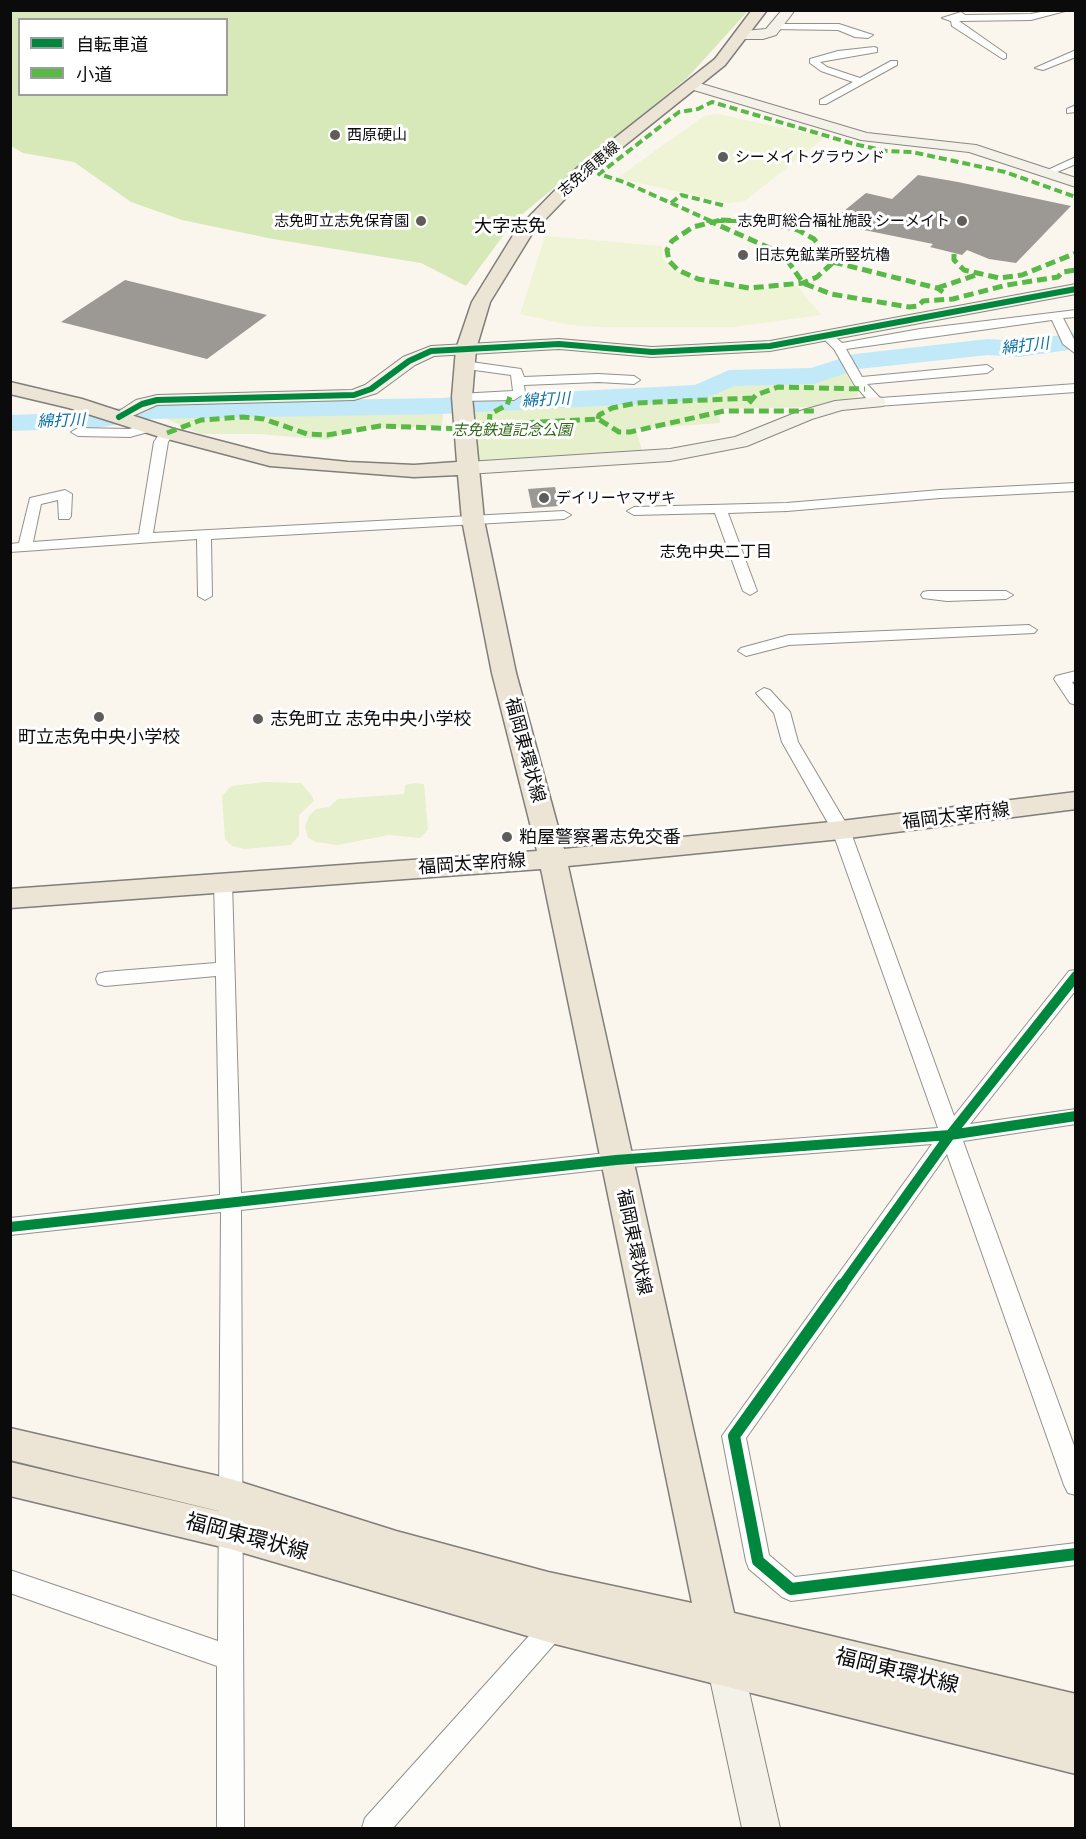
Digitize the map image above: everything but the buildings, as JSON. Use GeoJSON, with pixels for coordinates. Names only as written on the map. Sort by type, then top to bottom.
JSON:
{"type":"FeatureCollection","features":[{"type":"Feature","properties":{"kind":"main road","name":"志免須恵線"},"geometry":{"type":"LineString","coordinates":[[467,468],[462,397],[466,357],[481,302],[526,229],[583,171],[720,62],[744,34],[760,10]]}},
{"type":"Feature","properties":{"kind":"main road"},"geometry":{"type":"LineString","coordinates":[[10,388],[75,402],[237,453],[296,463],[414,471],[467,468]]}},
{"type":"Feature","properties":{"kind":"main road","name":"福岡東環状線"},"geometry":{"type":"LineString","coordinates":[[467,468],[473,520],[507,685],[553,859],[722,1647]]}},
{"type":"Feature","properties":{"kind":"main road","name":"福岡太宰府線"},"geometry":{"type":"LineString","coordinates":[[10,898],[553,859],[841,830],[1076,800]]}},
{"type":"Feature","properties":{"kind":"main road","name":"福岡東環状線"},"geometry":{"type":"LineString","coordinates":[[10,1444],[230,1513],[555,1625],[722,1647],[1076,1714]]}},
{"type":"Feature","properties":{"kind":"main road","name":"福岡東環状線"},"geometry":{"type":"LineString","coordinates":[[10,1479],[230,1513],[396,1549],[548,1590],[722,1647],[1076,1753]]}},
{"type":"Feature","properties":{"kind":"street"},"geometry":{"type":"LineString","coordinates":[[744,34],[763,35],[776,27],[789,10]]}},
{"type":"Feature","properties":{"kind":"street"},"geometry":{"type":"LineString","coordinates":[[965,10],[956,19],[955,24],[1003,56]]}},
{"type":"Feature","properties":{"kind":"street"},"geometry":{"type":"LineString","coordinates":[[946,18],[1031,17],[1066,13]]}},
{"type":"Feature","properties":{"kind":"street"},"geometry":{"type":"LineString","coordinates":[[1038,25],[1057,23]]}},
{"type":"Feature","properties":{"kind":"street"},"geometry":{"type":"LineString","coordinates":[[776,27],[839,27],[855,34],[868,35]]}},
{"type":"Feature","properties":{"kind":"street"},"geometry":{"type":"LineString","coordinates":[[861,81],[824,69],[813,61],[838,54],[874,50]]}},
{"type":"Feature","properties":{"kind":"street"},"geometry":{"type":"LineString","coordinates":[[1040,68],[1076,52]]}},
{"type":"Feature","properties":{"kind":"street"},"geometry":{"type":"LineString","coordinates":[[823,102],[894,63]]}},
{"type":"Feature","properties":{"kind":"street"},"geometry":{"type":"LineString","coordinates":[[692,85],[866,137],[971,148],[1076,183]]}},
{"type":"Feature","properties":{"kind":"street"},"geometry":{"type":"LineString","coordinates":[[1046,173],[1070,168],[1076,160]]}},
{"type":"Feature","properties":{"kind":"street"},"geometry":{"type":"LineString","coordinates":[[833,341],[1076,289]]}},
{"type":"Feature","properties":{"kind":"street"},"geometry":{"type":"LineString","coordinates":[[466,357],[579,344],[652,352],[710,351],[920,333],[1076,313]]}},
{"type":"Feature","properties":{"kind":"street"},"geometry":{"type":"LineString","coordinates":[[1056,316],[1067,340],[1076,350]]}},
{"type":"Feature","properties":{"kind":"street"},"geometry":{"type":"LineString","coordinates":[[833,341],[858,381],[877,402]]}},
{"type":"Feature","properties":{"kind":"street"},"geometry":{"type":"LineString","coordinates":[[119,417],[142,404],[157,400],[271,399],[354,394],[385,381],[417,357],[431,351],[466,357],[517,372],[519,393],[510,397],[462,397]]}},
{"type":"Feature","properties":{"kind":"street"},"geometry":{"type":"LineString","coordinates":[[858,381],[987,369]]}},
{"type":"Feature","properties":{"kind":"street"},"geometry":{"type":"LineString","coordinates":[[518,381],[598,378],[634,380]]}},
{"type":"Feature","properties":{"kind":"street"},"geometry":{"type":"LineString","coordinates":[[467,468],[670,455],[740,442],[825,409],[849,404],[1076,388]]}},
{"type":"Feature","properties":{"kind":"street"},"geometry":{"type":"LineString","coordinates":[[78,432],[130,433],[158,430],[161,442],[145,538]]}},
{"type":"Feature","properties":{"kind":"street"},"geometry":{"type":"LineString","coordinates":[[634,511],[787,507],[940,494],[1076,486]]}},
{"type":"Feature","properties":{"kind":"street"},"geometry":{"type":"LineString","coordinates":[[64,516],[65,494],[35,501],[18,548],[204,534],[564,515]]}},
{"type":"Feature","properties":{"kind":"street"},"geometry":{"type":"LineString","coordinates":[[720,509],[750,591]]}},
{"type":"Feature","properties":{"kind":"street"},"geometry":{"type":"LineString","coordinates":[[204,534],[205,596]]}},
{"type":"Feature","properties":{"kind":"street"},"geometry":{"type":"LineString","coordinates":[[927,594],[947,597],[1006,595]]}},
{"type":"Feature","properties":{"kind":"street"},"geometry":{"type":"LineString","coordinates":[[746,651],[789,640],[1029,630]]}},
{"type":"Feature","properties":{"kind":"street"},"geometry":{"type":"LineString","coordinates":[[1076,676],[1062,679],[1076,700]]}},
{"type":"Feature","properties":{"kind":"street"},"geometry":{"type":"LineString","coordinates":[[764,693],[782,712],[790,742],[841,830],[1076,1485]]}},
{"type":"Feature","properties":{"kind":"street"},"geometry":{"type":"LineString","coordinates":[[223,882],[231,1204],[230,1828]]}},
{"type":"Feature","properties":{"kind":"street"},"geometry":{"type":"LineString","coordinates":[[105,979],[225,969]]}},
{"type":"Feature","properties":{"kind":"street"},"geometry":{"type":"LineString","coordinates":[[1076,976],[950,1135],[734,1436],[758,1561],[791,1589],[1076,1554]]}},
{"type":"Feature","properties":{"kind":"street"},"geometry":{"type":"LineString","coordinates":[[10,1227],[616,1160],[950,1135],[1076,1116]]}},
{"type":"Feature","properties":{"kind":"street"},"geometry":{"type":"LineString","coordinates":[[10,1581],[230,1658]]}},
{"type":"Feature","properties":{"kind":"street"},"geometry":{"type":"LineString","coordinates":[[375,1828],[555,1625]]}},
{"type":"Feature","properties":{"kind":"street"},"geometry":{"type":"LineString","coordinates":[[722,1647],[761,1828]]}},
{"type":"Feature","properties":{"kind":"green space"},"geometry":{"type":"Polygon","coordinates":[[[10,11],[748,11],[688,77],[514,221],[466,286],[421,263],[273,239],[182,220],[131,202],[74,162],[23,153],[11,146],[10,11]]]}},
{"type":"Feature","properties":{"kind":"green space","name":"シーメイトグラウンド"},"geometry":{"type":"Polygon","coordinates":[[[718,114],[825,137],[745,201],[728,203],[617,178],[704,116],[718,114]]]}},
{"type":"Feature","properties":{"kind":"green space"},"geometry":{"type":"Polygon","coordinates":[[[545,236],[662,246],[663,258],[672,269],[696,280],[749,290],[797,286],[821,315],[734,327],[601,327],[570,325],[520,314],[545,236]]]}},
{"type":"Feature","properties":{"kind":"green space","name":"志免鉄道記念公園"},"geometry":{"type":"Polygon","coordinates":[[[843,367],[859,396],[814,407],[719,409],[720,423],[636,429],[643,454],[479,463],[473,400],[705,394],[731,379],[823,376],[843,367]]]}},
{"type":"Feature","properties":{"kind":"green space","name":"志免鉄道記念公園"},"geometry":{"type":"Polygon","coordinates":[[[444,403],[442,426],[355,429],[328,440],[259,434],[200,434],[152,412],[444,403]]]}},
{"type":"Feature","properties":{"kind":"green space"},"geometry":{"type":"Polygon","coordinates":[[[265,782],[301,783],[312,796],[314,801],[299,815],[299,835],[291,845],[244,849],[232,846],[225,839],[222,796],[231,786],[265,782]]]}},
{"type":"Feature","properties":{"kind":"green space"},"geometry":{"type":"Polygon","coordinates":[[[424,784],[428,830],[420,838],[389,835],[337,845],[316,842],[308,838],[305,827],[309,816],[316,809],[329,807],[338,799],[404,794],[405,785],[424,784]]]}},
{"type":"Feature","properties":{"kind":"waterway","name":"綿打川"},"geometry":{"type":"LineString","coordinates":[[10,423],[97,420],[148,411],[440,406],[700,393],[729,378],[814,376],[855,362],[988,347],[1019,349],[1076,341]]}},
{"type":"Feature","properties":{"kind":"marked path"},"geometry":{"type":"LineString","coordinates":[[1076,197],[1005,172],[912,152],[886,151],[854,144],[712,102],[698,109],[679,112],[599,174],[602,177],[624,182],[783,254],[803,283],[831,294],[909,307],[918,306],[923,301],[953,299],[1007,285],[1058,277],[1062,272],[1076,270]]}},
{"type":"Feature","properties":{"kind":"marked path"},"geometry":{"type":"LineString","coordinates":[[671,203],[681,195],[726,206]]}},
{"type":"Feature","properties":{"kind":"marked path"},"geometry":{"type":"LineString","coordinates":[[721,220],[765,222],[798,230],[814,239],[828,257],[837,259],[817,277],[803,283],[749,288],[698,279],[678,270],[669,261],[667,250],[672,241],[693,227],[721,220]]}},
{"type":"Feature","properties":{"kind":"marked path"},"geometry":{"type":"LineString","coordinates":[[954,254],[954,260],[964,270],[999,278],[1022,275],[1076,253]]}},
{"type":"Feature","properties":{"kind":"marked path"},"geometry":{"type":"LineString","coordinates":[[833,262],[937,288],[943,292]]}},
{"type":"Feature","properties":{"kind":"marked path"},"geometry":{"type":"LineString","coordinates":[[937,288],[976,275]]}},
{"type":"Feature","properties":{"kind":"marked path"},"geometry":{"type":"LineString","coordinates":[[749,403],[756,395],[778,387],[865,389]]}},
{"type":"Feature","properties":{"kind":"marked path"},"geometry":{"type":"LineString","coordinates":[[489,424],[490,414],[507,405],[510,397]]}},
{"type":"Feature","properties":{"kind":"marked path"},"geometry":{"type":"LineString","coordinates":[[598,419],[599,415],[612,408],[636,403],[753,398]]}},
{"type":"Feature","properties":{"kind":"marked path"},"geometry":{"type":"LineString","coordinates":[[480,425],[598,419],[619,432],[630,432],[724,411],[805,409],[817,411]]}},
{"type":"Feature","properties":{"kind":"marked path"},"geometry":{"type":"LineString","coordinates":[[167,433],[185,424],[201,420],[243,417],[264,419],[307,434],[327,435],[380,426],[464,429]]}},
{"type":"Feature","properties":{"kind":"cycle path"},"geometry":{"type":"LineString","coordinates":[[119,417],[142,404],[157,400],[271,399],[354,395],[371,389],[409,361],[431,351],[559,344],[652,352],[709,351],[770,346],[1076,289]]}},
{"type":"Feature","properties":{"kind":"cycle path"},"geometry":{"type":"LineString","coordinates":[[1076,976],[950,1135],[734,1436],[758,1561],[791,1589],[1076,1554]]}},
{"type":"Feature","properties":{"kind":"cycle path"},"geometry":{"type":"LineString","coordinates":[[10,1227],[616,1160],[950,1135],[1076,1116]]}},
{"type":"Feature","properties":{"kind":"place","name":"西原硬山"},"geometry":{"type":"Point","coordinates":[335,135]}},
{"type":"Feature","properties":{"kind":"place","name":"シーメイトグラウンド"},"geometry":{"type":"Point","coordinates":[723,157]}},
{"type":"Feature","properties":{"kind":"place","name":"志免町立志免保育園"},"geometry":{"type":"Point","coordinates":[421,221]}},
{"type":"Feature","properties":{"kind":"place","name":"志免町総合福祉施設 シーメイト"},"geometry":{"type":"Point","coordinates":[962,221]}},
{"type":"Feature","properties":{"kind":"place","name":"旧志免鉱業所竪坑櫓"},"geometry":{"type":"Point","coordinates":[743,255]}},
{"type":"Feature","properties":{"kind":"place","name":"デイリーヤマザキ"},"geometry":{"type":"Point","coordinates":[544,498]}},
{"type":"Feature","properties":{"kind":"place","name":"町立志免中央小学校"},"geometry":{"type":"Point","coordinates":[99,717]}},
{"type":"Feature","properties":{"kind":"place","name":"志免町立 志免中央小学校"},"geometry":{"type":"Point","coordinates":[258,719]}},
{"type":"Feature","properties":{"kind":"place","name":"粕屋警察署志免交番"},"geometry":{"type":"Point","coordinates":[507,837]}},
{"type":"Feature","properties":{"kind":"district","name":"大字志免"},"geometry":{"type":"Point","coordinates":[510,226]}},
{"type":"Feature","properties":{"kind":"district","name":"志免中央二丁目"},"geometry":{"type":"Point","coordinates":[716,552]}}]}
